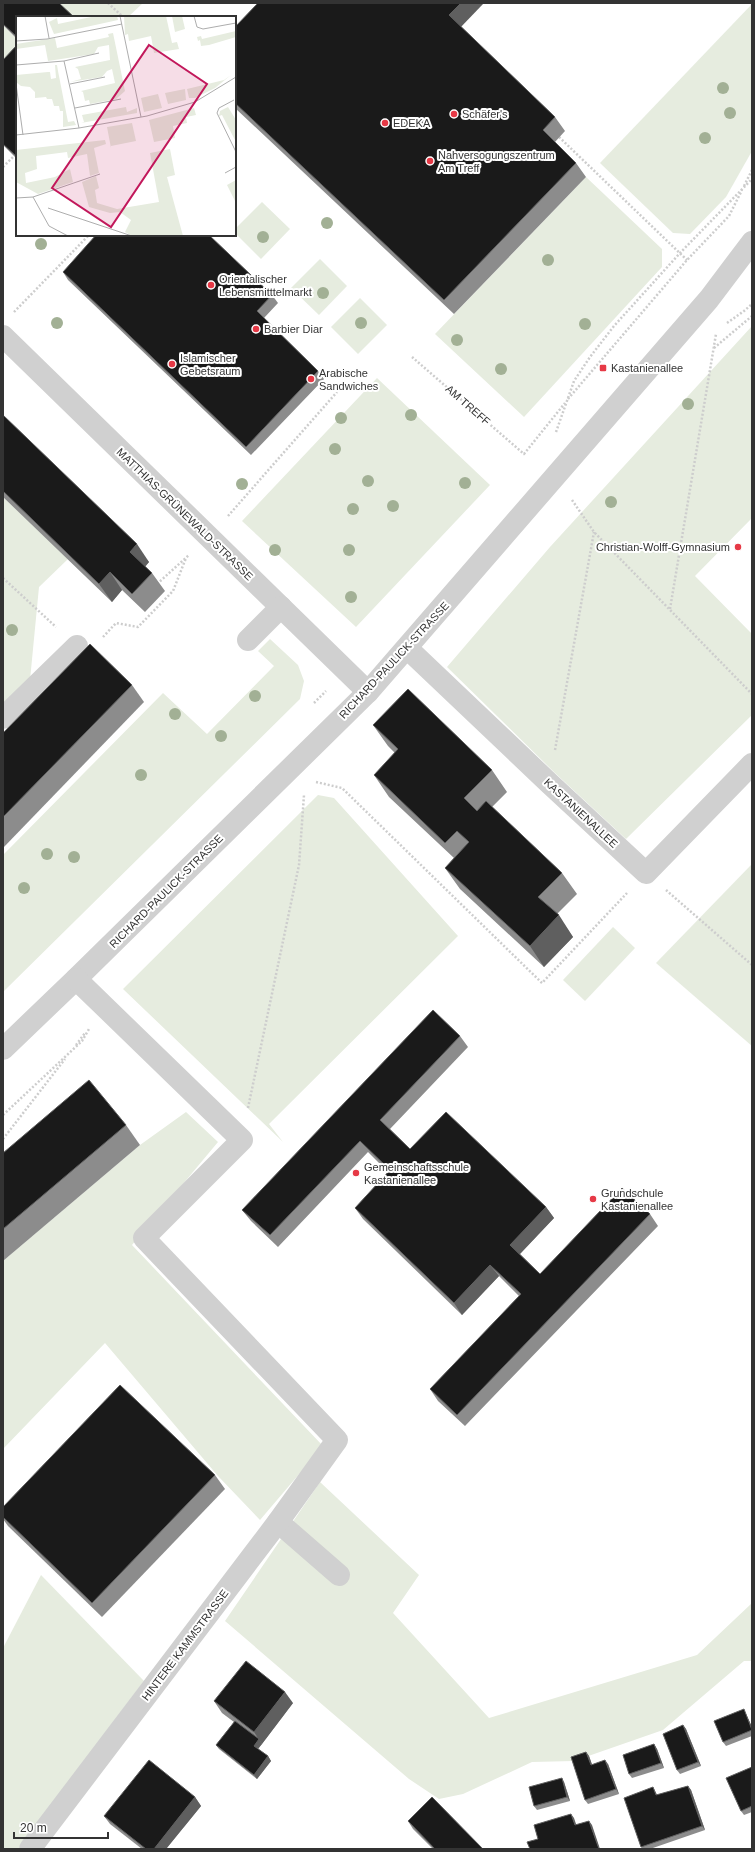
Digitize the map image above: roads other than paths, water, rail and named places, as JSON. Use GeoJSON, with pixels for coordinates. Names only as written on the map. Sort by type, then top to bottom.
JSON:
{"type":"FeatureCollection","features":[{"type":"Feature","properties":{"kind":"street","name":"RICHARD-PAULICK-STRASSE"},"geometry":{"type":"LineString","coordinates":[[3,1049],[368,692],[704,305],[752,242]]}},
{"type":"Feature","properties":{"kind":"street","name":"MATTHIAS-GRÜNEWALD-STRASSE"},"geometry":{"type":"LineString","coordinates":[[3,336],[368,692]]}},
{"type":"Feature","properties":{"kind":"street"},"geometry":{"type":"LineString","coordinates":[[248,640],[281,607]]}},
{"type":"Feature","properties":{"kind":"street"},"geometry":{"type":"LineString","coordinates":[[3,718],[77,646]]}},
{"type":"Feature","properties":{"kind":"street","name":"KASTANIENALLEE"},"geometry":{"type":"LineString","coordinates":[[407,648],[548,783],[646,873],[752,764]]}},
{"type":"Feature","properties":{"kind":"street","name":"HINTERE KAMMSTRASSE"},"geometry":{"type":"LineString","coordinates":[[30,1849],[278,1522],[337,1440],[144,1238],[242,1140],[76,979]]}},
{"type":"Feature","properties":{"kind":"street"},"geometry":{"type":"LineString","coordinates":[[278,1522],[339,1575]]}},
{"type":"Feature","properties":{"kind":"place","name":"Schäfer's"},"geometry":{"type":"Point","coordinates":[454,114]}},
{"type":"Feature","properties":{"kind":"place","name":"EDEKA"},"geometry":{"type":"Point","coordinates":[385,123]}},
{"type":"Feature","properties":{"kind":"place","name":"Nahversogungszentrum Am Treff"},"geometry":{"type":"Point","coordinates":[430,161]}},
{"type":"Feature","properties":{"kind":"place","name":"Orientalischer Lebensmitttelmarkt"},"geometry":{"type":"Point","coordinates":[211,285]}},
{"type":"Feature","properties":{"kind":"place","name":"Barbier Diar"},"geometry":{"type":"Point","coordinates":[256,329]}},
{"type":"Feature","properties":{"kind":"place","name":"Islamischer Gebetsraum"},"geometry":{"type":"Point","coordinates":[172,364]}},
{"type":"Feature","properties":{"kind":"place","name":"Kastanienallee"},"geometry":{"type":"Point","coordinates":[603,368]}},
{"type":"Feature","properties":{"kind":"place","name":"Arabische Sandwiches"},"geometry":{"type":"Point","coordinates":[311,379]}},
{"type":"Feature","properties":{"kind":"place","name":"Christian-Wolff-Gymnasium"},"geometry":{"type":"Point","coordinates":[738,547]}},
{"type":"Feature","properties":{"kind":"place","name":"Gemeinschaftsschule Kastanienallee"},"geometry":{"type":"Point","coordinates":[356,1173]}},
{"type":"Feature","properties":{"kind":"place","name":"Grundschule Kastanienallee"},"geometry":{"type":"Point","coordinates":[593,1199]}}]}
